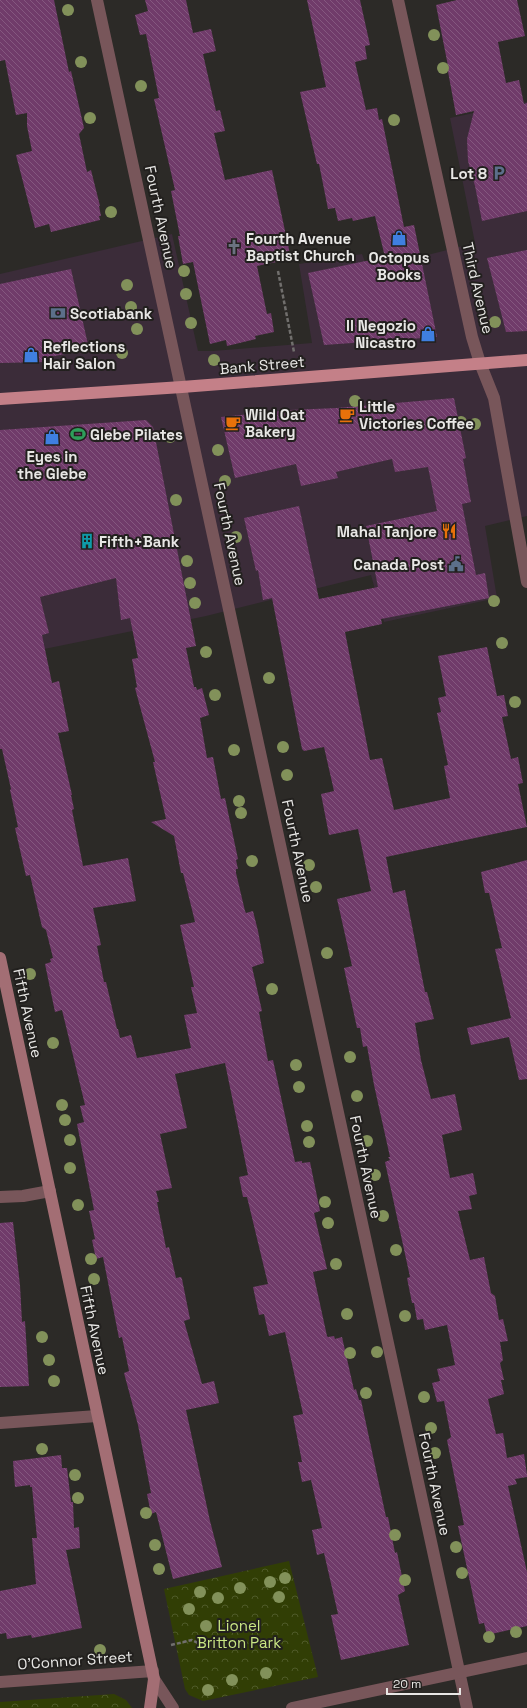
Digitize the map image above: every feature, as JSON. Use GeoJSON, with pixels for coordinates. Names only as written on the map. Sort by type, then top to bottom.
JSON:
{"type":"FeatureCollection","features":[{"type":"Feature","properties":{"kind":"main road","name":"Bank Street"},"geometry":{"type":"LineString","coordinates":[[0,400],[182,388],[527,360]]}},
{"type":"Feature","properties":{"kind":"street","name":"Fourth Avenue"},"geometry":{"type":"LineString","coordinates":[[97,0],[467,1708]]}},
{"type":"Feature","properties":{"kind":"street","name":"Third Avenue"},"geometry":{"type":"LineString","coordinates":[[398,0],[472,337],[480,363],[494,398],[527,582]]}},
{"type":"Feature","properties":{"kind":"street","name":"Fifth Avenue"},"geometry":{"type":"LineString","coordinates":[[0,958],[153,1675],[150,1708]]}},
{"type":"Feature","properties":{"kind":"street"},"geometry":{"type":"LineString","coordinates":[[0,1197],[24,1196],[50,1191]]}},
{"type":"Feature","properties":{"kind":"street"},"geometry":{"type":"LineString","coordinates":[[0,1423],[97,1416]]}},
{"type":"Feature","properties":{"kind":"street"},"geometry":{"type":"LineString","coordinates":[[292,1708],[527,1658]]}},
{"type":"Feature","properties":{"kind":"street"},"geometry":{"type":"LineString","coordinates":[[153,1675],[173,1708]]}},
{"type":"Feature","properties":{"kind":"street","name":"O'Connor Street"},"geometry":{"type":"LineString","coordinates":[[0,1682],[153,1675]]}},
{"type":"Feature","properties":{"kind":"path"},"geometry":{"type":"LineString","coordinates":[[278,271],[294,352]]}},
{"type":"Feature","properties":{"kind":"path"},"geometry":{"type":"LineString","coordinates":[[170,1644],[192,1640],[200,1644]]}},
{"type":"Feature","properties":{"kind":"shaded area"},"geometry":{"type":"Polygon","coordinates":[[[527,102],[527,516],[485,526],[497,598],[384,622],[371,575],[206,616],[0,658],[0,274],[172,234],[198,351],[312,343],[299,264],[362,254],[368,270],[475,243],[450,118],[527,102]]]}},
{"type":"Feature","properties":{"kind":"green space","name":"Lionel Britton Park"},"geometry":{"type":"Polygon","coordinates":[[[289,1561],[318,1677],[203,1701],[189,1695],[185,1689],[164,1589],[289,1561]]]}},
{"type":"Feature","properties":{"kind":"green space"},"geometry":{"type":"Polygon","coordinates":[[[114,1694],[126,1700],[132,1708],[0,1708],[0,1702],[114,1694]]]}},
{"type":"Feature","properties":{"kind":"building"},"geometry":{"type":"Polygon","coordinates":[[[0,0],[54,0],[69,72],[71,71],[84,128],[79,134],[87,172],[91,170],[100,206],[100,220],[51,232],[49,224],[35,228],[16,155],[32,151],[27,126],[27,113],[16,115],[5,60],[0,61],[0,0]]]}},
{"type":"Feature","properties":{"kind":"building"},"geometry":{"type":"Polygon","coordinates":[[[145,0],[186,0],[193,33],[211,29],[216,51],[203,54],[216,111],[220,110],[225,131],[214,133],[225,180],[272,170],[291,259],[257,266],[267,314],[271,313],[274,332],[255,336],[256,339],[227,346],[226,340],[210,344],[193,262],[183,264],[178,236],[180,236],[171,191],[175,190],[154,99],[159,98],[146,34],[140,35],[135,15],[148,11],[145,0]]]}},
{"type":"Feature","properties":{"kind":"building"},"geometry":{"type":"Polygon","coordinates":[[[307,0],[360,0],[370,45],[365,46],[367,59],[355,62],[366,110],[377,108],[379,120],[382,119],[404,227],[414,225],[437,337],[324,345],[308,273],[385,257],[375,216],[353,221],[352,218],[338,221],[335,208],[328,209],[319,164],[317,164],[300,92],[326,87],[307,0]]]}},
{"type":"Feature","properties":{"kind":"building"},"geometry":{"type":"Polygon","coordinates":[[[457,0],[517,0],[525,36],[498,42],[506,83],[519,80],[524,104],[527,103],[527,211],[482,221],[468,161],[467,139],[474,111],[456,115],[436,5],[457,0]]]}},
{"type":"Feature","properties":{"kind":"building"},"geometry":{"type":"Polygon","coordinates":[[[527,250],[527,331],[506,332],[487,258],[527,250]]]}},
{"type":"Feature","properties":{"kind":"building"},"geometry":{"type":"Polygon","coordinates":[[[71,269],[89,349],[45,358],[46,362],[0,363],[0,284],[71,269]]]}},
{"type":"Feature","properties":{"kind":"building"},"geometry":{"type":"Polygon","coordinates":[[[454,398],[466,458],[463,459],[471,502],[462,504],[476,575],[485,573],[489,598],[381,619],[382,624],[345,632],[370,760],[382,758],[394,810],[450,798],[444,766],[448,765],[437,713],[441,712],[438,698],[446,696],[438,656],[487,647],[497,696],[504,695],[508,716],[502,717],[511,759],[518,757],[523,783],[518,784],[527,827],[386,857],[393,893],[405,890],[425,992],[427,992],[434,1019],[415,1023],[421,1060],[431,1099],[455,1094],[462,1130],[442,1135],[450,1178],[473,1173],[477,1194],[469,1196],[472,1209],[458,1211],[470,1260],[484,1257],[491,1293],[495,1296],[499,1320],[503,1319],[508,1341],[500,1342],[503,1360],[500,1363],[504,1380],[501,1380],[504,1394],[488,1399],[496,1434],[503,1433],[507,1458],[524,1454],[527,1475],[527,1477],[515,1479],[517,1484],[508,1486],[527,1572],[527,1626],[487,1635],[484,1623],[479,1624],[458,1526],[464,1525],[447,1440],[451,1437],[444,1401],[437,1402],[432,1383],[440,1381],[437,1369],[455,1365],[447,1325],[425,1330],[423,1319],[417,1320],[414,1303],[412,1303],[407,1278],[410,1277],[385,1162],[390,1160],[388,1157],[390,1157],[367,1046],[363,1047],[360,1028],[357,1028],[344,968],[352,966],[337,899],[371,891],[358,829],[329,835],[321,794],[334,791],[324,747],[304,751],[302,749],[272,598],[263,600],[258,570],[256,571],[244,518],[299,506],[319,599],[378,587],[366,526],[437,511],[428,467],[395,472],[392,459],[336,472],[338,478],[301,486],[296,464],[235,478],[221,417],[290,410],[337,408],[454,398]]]}},
{"type":"Feature","properties":{"kind":"building"},"geometry":{"type":"Polygon","coordinates":[[[146,420],[153,427],[196,646],[186,648],[194,687],[196,687],[197,690],[202,688],[209,715],[200,718],[207,758],[213,757],[221,799],[225,798],[238,859],[236,860],[238,869],[236,869],[236,873],[245,911],[246,913],[253,911],[264,963],[252,967],[262,1011],[259,1012],[268,1061],[273,1060],[295,1162],[310,1162],[320,1211],[314,1213],[327,1269],[313,1272],[327,1336],[334,1336],[335,1339],[342,1337],[354,1390],[356,1389],[359,1400],[361,1400],[386,1517],[388,1517],[395,1553],[397,1552],[405,1591],[398,1595],[409,1645],[341,1660],[331,1615],[338,1614],[324,1553],[317,1555],[312,1530],[322,1528],[311,1480],[302,1482],[298,1462],[302,1462],[293,1416],[303,1414],[285,1332],[269,1336],[264,1314],[259,1315],[253,1287],[268,1284],[247,1197],[243,1197],[239,1177],[248,1175],[225,1063],[175,1074],[187,1128],[160,1134],[172,1188],[156,1191],[166,1248],[169,1247],[176,1278],[181,1277],[182,1279],[190,1319],[184,1321],[202,1384],[214,1381],[219,1403],[186,1410],[210,1521],[222,1567],[173,1579],[156,1512],[151,1514],[147,1494],[151,1493],[138,1425],[124,1373],[129,1371],[122,1337],[119,1338],[103,1257],[96,1259],[92,1240],[95,1239],[89,1211],[94,1210],[77,1124],[84,1122],[80,1106],[85,1105],[62,1010],[55,1012],[45,964],[51,962],[50,959],[53,958],[46,930],[42,927],[30,875],[26,876],[15,828],[18,827],[11,789],[2,749],[0,749],[0,430],[146,420]],[[116,578],[40,597],[49,633],[42,635],[52,683],[59,681],[69,731],[58,733],[72,795],[74,809],[72,810],[83,866],[128,858],[136,901],[93,908],[101,945],[97,946],[104,982],[106,982],[117,1029],[120,1038],[131,1035],[137,1058],[191,1048],[184,1015],[197,1013],[191,987],[194,987],[180,925],[195,922],[183,873],[181,873],[174,836],[151,822],[166,819],[153,762],[155,762],[135,688],[137,687],[132,659],[138,658],[130,618],[121,620],[116,578]]]}},
{"type":"Feature","properties":{"kind":"building"},"geometry":{"type":"Polygon","coordinates":[[[527,860],[527,1079],[519,1080],[509,1037],[471,1045],[467,1028],[511,1018],[495,949],[502,948],[489,893],[485,893],[481,872],[527,860]]]}},
{"type":"Feature","properties":{"kind":"building"},"geometry":{"type":"Polygon","coordinates":[[[13,1222],[20,1285],[22,1322],[25,1321],[29,1386],[0,1387],[0,1223],[13,1222]]]}},
{"type":"Feature","properties":{"kind":"building"},"geometry":{"type":"Polygon","coordinates":[[[61,1455],[62,1468],[67,1468],[71,1502],[73,1502],[74,1528],[79,1527],[80,1548],[66,1550],[82,1628],[32,1638],[31,1635],[7,1639],[6,1633],[0,1634],[0,1591],[36,1584],[32,1538],[37,1538],[32,1487],[30,1487],[30,1485],[15,1487],[13,1461],[61,1455]]]}},
{"type":"Feature","properties":{"kind":"place","name":"Lot 8"},"geometry":{"type":"Point","coordinates":[499,173]}},
{"type":"Feature","properties":{"kind":"place","name":"Octopus Books"},"geometry":{"type":"Point","coordinates":[399,238]}},
{"type":"Feature","properties":{"kind":"place","name":"Fourth Avenue Baptist Church"},"geometry":{"type":"Point","coordinates":[234,247]}},
{"type":"Feature","properties":{"kind":"place","name":"Scotiabank"},"geometry":{"type":"Point","coordinates":[58,313]}},
{"type":"Feature","properties":{"kind":"place","name":"Il Negozio Nicastro"},"geometry":{"type":"Point","coordinates":[428,334]}},
{"type":"Feature","properties":{"kind":"place","name":"Reflections Hair Salon"},"geometry":{"type":"Point","coordinates":[31,355]}},
{"type":"Feature","properties":{"kind":"place","name":"Little Victories Coffee"},"geometry":{"type":"Point","coordinates":[347,415]}},
{"type":"Feature","properties":{"kind":"place","name":"Wild Oat Bakery"},"geometry":{"type":"Point","coordinates":[233,423]}},
{"type":"Feature","properties":{"kind":"place","name":"Glebe Pilates"},"geometry":{"type":"Point","coordinates":[78,434]}},
{"type":"Feature","properties":{"kind":"place","name":"Eyes in the Glebe"},"geometry":{"type":"Point","coordinates":[52,437]}},
{"type":"Feature","properties":{"kind":"place","name":"Mahal Tanjore"},"geometry":{"type":"Point","coordinates":[449,531]}},
{"type":"Feature","properties":{"kind":"place","name":"Fifth+Bank"},"geometry":{"type":"Point","coordinates":[87,541]}},
{"type":"Feature","properties":{"kind":"place","name":"Canada Post"},"geometry":{"type":"Point","coordinates":[456,564]}}]}
